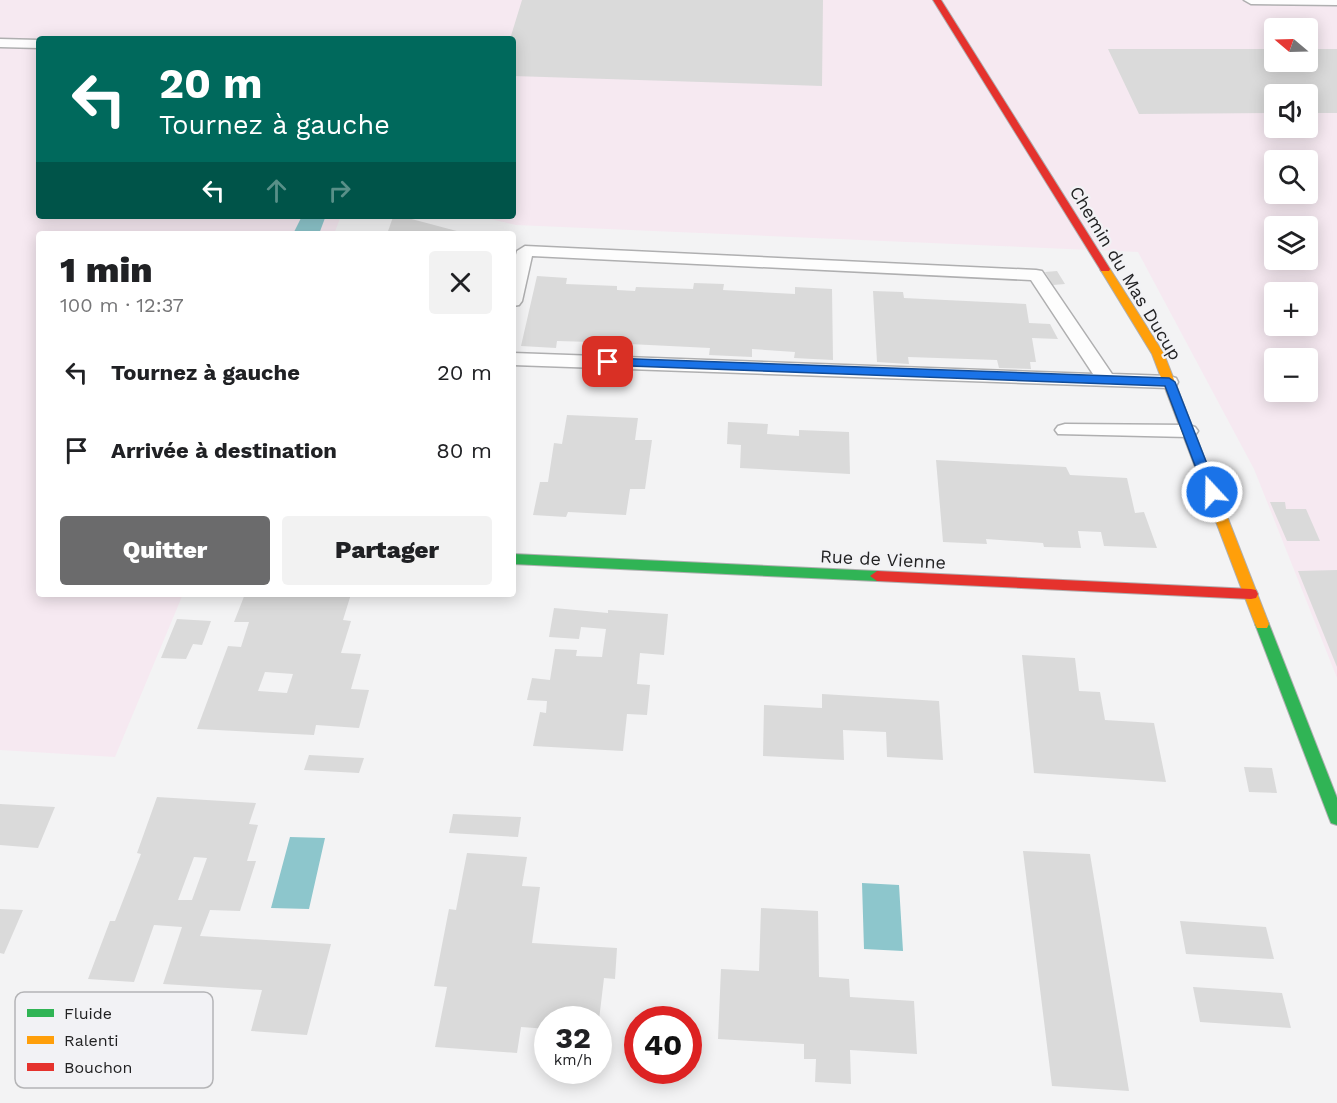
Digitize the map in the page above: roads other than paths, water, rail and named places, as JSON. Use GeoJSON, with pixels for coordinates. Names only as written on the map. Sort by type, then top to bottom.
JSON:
{"type":"FeatureCollection","features":[{"type":"Feature","properties":{"kind":"street","name":"Chemin du Mas Ducup"},"geometry":{"type":"LineString","coordinates":[[937,0],[1158,354],[1337,818]]}},
{"type":"Feature","properties":{"kind":"street","name":"Rue de Vienne"},"geometry":{"type":"LineString","coordinates":[[516,559],[1251,594]]}},
{"type":"Feature","properties":{"kind":"lane"},"geometry":{"type":"LineString","coordinates":[[1251,0],[1337,1]]}},
{"type":"Feature","properties":{"kind":"lane"},"geometry":{"type":"LineString","coordinates":[[0,43],[36,44]]}},
{"type":"Feature","properties":{"kind":"lane"},"geometry":{"type":"LineString","coordinates":[[516,288],[525,251],[1036,275],[1107,380]]}},
{"type":"Feature","properties":{"kind":"lane"},"geometry":{"type":"LineString","coordinates":[[516,359],[1169,382]]}},
{"type":"Feature","properties":{"kind":"lane"},"geometry":{"type":"LineString","coordinates":[[1065,430],[1188,431]]}},
{"type":"Feature","properties":{"kind":"water"},"geometry":{"type":"Polygon","coordinates":[[[300,219],[325,219],[320,231],[294,231],[300,219]]]}},
{"type":"Feature","properties":{"kind":"water"},"geometry":{"type":"Polygon","coordinates":[[[290,837],[325,838],[309,909],[271,908],[290,837]]]}},
{"type":"Feature","properties":{"kind":"water"},"geometry":{"type":"Polygon","coordinates":[[[862,883],[899,885],[903,951],[864,949],[862,883]]]}}]}
